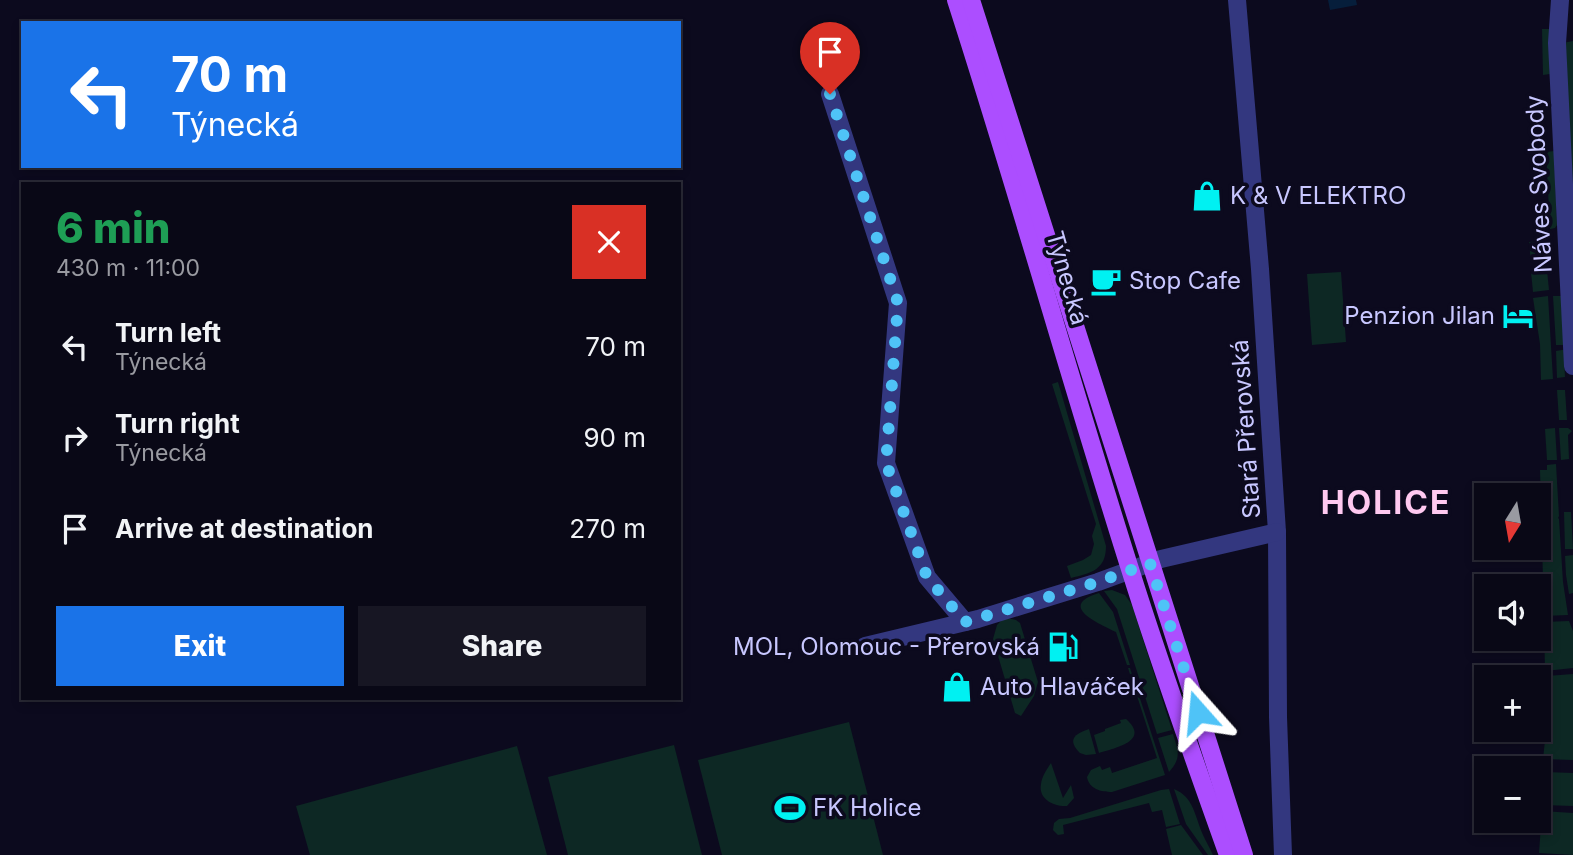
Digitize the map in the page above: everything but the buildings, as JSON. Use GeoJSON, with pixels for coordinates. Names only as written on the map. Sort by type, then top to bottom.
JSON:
{"type":"FeatureCollection","features":[{"type":"Feature","properties":{"kind":"main road","name":"Týnecká"},"geometry":{"type":"LineString","coordinates":[[956,0],[1130,570],[1228,855]]}},
{"type":"Feature","properties":{"kind":"main road","name":"Týnecká"},"geometry":{"type":"LineString","coordinates":[[971,0],[1244,855]]}},
{"type":"Feature","properties":{"kind":"street","name":"Stará Přerovská"},"geometry":{"type":"LineString","coordinates":[[1237,0],[1260,268],[1277,532],[1278,717],[1283,855]]}},
{"type":"Feature","properties":{"kind":"street","name":"Náves Svobody"},"geometry":{"type":"LineString","coordinates":[[1560,0],[1557,43],[1573,366]]}},
{"type":"Feature","properties":{"kind":"street"},"geometry":{"type":"LineString","coordinates":[[830,94],[898,303],[886,463],[927,577],[965,622]]}},
{"type":"Feature","properties":{"kind":"street"},"geometry":{"type":"LineString","coordinates":[[865,646],[1024,605],[1161,559],[1277,532]]}},
{"type":"Feature","properties":{"kind":"green space"},"geometry":{"type":"Polygon","coordinates":[[[1542,29],[1549,29],[1550,74],[1543,75],[1542,29]]]}},
{"type":"Feature","properties":{"kind":"green space"},"geometry":{"type":"Polygon","coordinates":[[[1573,41],[1573,234],[1563,43],[1573,41]]]}},
{"type":"Feature","properties":{"kind":"green space"},"geometry":{"type":"Polygon","coordinates":[[[1554,151],[1557,225],[1550,229],[1546,152],[1554,151]]]}},
{"type":"Feature","properties":{"kind":"green space"},"geometry":{"type":"Polygon","coordinates":[[[1545,241],[1547,261],[1531,262],[1529,242],[1545,241]]]}},
{"type":"Feature","properties":{"kind":"green space"},"geometry":{"type":"Polygon","coordinates":[[[1547,270],[1549,290],[1533,292],[1531,272],[1547,270]]]}},
{"type":"Feature","properties":{"kind":"green space"},"geometry":{"type":"Polygon","coordinates":[[[1341,272],[1346,342],[1312,345],[1307,274],[1341,272]]]}},
{"type":"Feature","properties":{"kind":"green space"},"geometry":{"type":"Polygon","coordinates":[[[1548,296],[1553,379],[1541,380],[1540,344],[1533,298],[1548,296]]]}},
{"type":"Feature","properties":{"kind":"green space"},"geometry":{"type":"Polygon","coordinates":[[[1553,296],[1561,296],[1563,331],[1567,345],[1556,345],[1553,296]]]}},
{"type":"Feature","properties":{"kind":"green space"},"geometry":{"type":"Polygon","coordinates":[[[1568,349],[1564,358],[1565,377],[1557,378],[1556,351],[1568,349]]]}},
{"type":"Feature","properties":{"kind":"green space"},"geometry":{"type":"Polygon","coordinates":[[[1058,382],[1106,546],[1103,560],[1096,569],[1071,578],[1067,566],[1091,555],[1096,524],[1052,384],[1058,382]]]}},
{"type":"Feature","properties":{"kind":"green space"},"geometry":{"type":"Polygon","coordinates":[[[1557,390],[1565,390],[1567,420],[1559,420],[1557,390]]]}},
{"type":"Feature","properties":{"kind":"green space"},"geometry":{"type":"Polygon","coordinates":[[[1555,428],[1557,460],[1547,460],[1545,429],[1555,428]]]}},
{"type":"Feature","properties":{"kind":"green space"},"geometry":{"type":"Polygon","coordinates":[[[1559,428],[1572,431],[1568,435],[1569,459],[1561,460],[1559,428]]]}},
{"type":"Feature","properties":{"kind":"green space"},"geometry":{"type":"Polygon","coordinates":[[[1556,464],[1563,582],[1568,615],[1551,616],[1551,574],[1543,574],[1542,560],[1551,560],[1551,483],[1540,483],[1540,470],[1547,470],[1547,465],[1556,464]]]}},
{"type":"Feature","properties":{"kind":"green space"},"geometry":{"type":"Polygon","coordinates":[[[1564,512],[1571,512],[1573,549],[1565,549],[1564,512]]]}},
{"type":"Feature","properties":{"kind":"green space"},"geometry":{"type":"Polygon","coordinates":[[[1573,555],[1573,593],[1569,594],[1565,556],[1573,555]]]}},
{"type":"Feature","properties":{"kind":"green space"},"geometry":{"type":"Polygon","coordinates":[[[1112,590],[1125,595],[1132,605],[1172,730],[1157,734],[1117,609],[1104,591],[1112,590]]]}},
{"type":"Feature","properties":{"kind":"green space"},"geometry":{"type":"Polygon","coordinates":[[[1099,593],[1113,612],[1130,665],[1127,665],[1116,632],[1092,620],[1081,609],[1081,603],[1099,593]]]}},
{"type":"Feature","properties":{"kind":"green space"},"geometry":{"type":"Polygon","coordinates":[[[1007,618],[1020,623],[1038,682],[1034,696],[1021,716],[1015,713],[993,639],[997,625],[1007,618]]]}},
{"type":"Feature","properties":{"kind":"green space"},"geometry":{"type":"Polygon","coordinates":[[[1569,621],[1573,631],[1573,668],[1551,670],[1551,665],[1545,665],[1545,651],[1551,651],[1551,622],[1569,621]]]}},
{"type":"Feature","properties":{"kind":"green space"},"geometry":{"type":"Polygon","coordinates":[[[1128,668],[1165,775],[1112,792],[1104,791],[1096,789],[1088,781],[1091,770],[1100,766],[1102,770],[1110,767],[1112,773],[1157,758],[1128,668]]]}},
{"type":"Feature","properties":{"kind":"green space"},"geometry":{"type":"Polygon","coordinates":[[[1573,674],[1573,760],[1551,759],[1551,756],[1543,756],[1545,742],[1551,742],[1551,676],[1573,674]]]}},
{"type":"Feature","properties":{"kind":"green space"},"geometry":{"type":"Polygon","coordinates":[[[1126,719],[1133,727],[1133,738],[1121,746],[1099,753],[1094,735],[1126,719]]]}},
{"type":"Feature","properties":{"kind":"green space","name":"FK Holice"},"geometry":{"type":"Polygon","coordinates":[[[849,722],[883,855],[722,855],[698,760],[849,722]]]}},
{"type":"Feature","properties":{"kind":"green space"},"geometry":{"type":"Polygon","coordinates":[[[1089,729],[1096,754],[1086,755],[1080,753],[1073,741],[1076,735],[1089,729]]]}},
{"type":"Feature","properties":{"kind":"green space"},"geometry":{"type":"Polygon","coordinates":[[[1173,734],[1178,754],[1169,772],[1158,738],[1173,734]]]}},
{"type":"Feature","properties":{"kind":"green space"},"geometry":{"type":"Polygon","coordinates":[[[674,745],[702,855],[568,855],[548,777],[674,745]]]}},
{"type":"Feature","properties":{"kind":"green space"},"geometry":{"type":"Polygon","coordinates":[[[517,746],[547,855],[310,855],[296,806],[517,746]]]}},
{"type":"Feature","properties":{"kind":"green space"},"geometry":{"type":"Polygon","coordinates":[[[1051,763],[1063,798],[1071,785],[1074,798],[1067,806],[1052,803],[1042,794],[1042,781],[1051,763]]]}},
{"type":"Feature","properties":{"kind":"green space"},"geometry":{"type":"Polygon","coordinates":[[[1551,772],[1573,773],[1573,806],[1551,805],[1551,772]]]}},
{"type":"Feature","properties":{"kind":"green space"},"geometry":{"type":"Polygon","coordinates":[[[1169,789],[1180,824],[1166,827],[1162,810],[1152,812],[1149,803],[1063,825],[1064,834],[1058,835],[1053,830],[1054,823],[1059,819],[1169,789]]]}},
{"type":"Feature","properties":{"kind":"green space"},"geometry":{"type":"Polygon","coordinates":[[[1174,789],[1190,802],[1213,855],[1208,855],[1186,824],[1174,789]]]}},
{"type":"Feature","properties":{"kind":"green space"},"geometry":{"type":"Polygon","coordinates":[[[1551,812],[1573,813],[1573,855],[1539,853],[1540,833],[1551,833],[1551,812]]]}},
{"type":"Feature","properties":{"kind":"green space"},"geometry":{"type":"Polygon","coordinates":[[[1181,825],[1203,855],[1172,855],[1166,829],[1181,825]]]}},
{"type":"Feature","properties":{"kind":"water"},"geometry":{"type":"Polygon","coordinates":[[[1328,0],[1356,0],[1357,5],[1330,10],[1328,0]]]}},
{"type":"Feature","properties":{"kind":"place","name":"K & V ELEKTRO"},"geometry":{"type":"Point","coordinates":[1207,196]}},
{"type":"Feature","properties":{"kind":"place","name":"Stop Cafe"},"geometry":{"type":"Point","coordinates":[1106,281]}},
{"type":"Feature","properties":{"kind":"place","name":"Penzion Jilan"},"geometry":{"type":"Point","coordinates":[1518,316]}},
{"type":"Feature","properties":{"kind":"place","name":"MOL, Olomouc - Přerovská"},"geometry":{"type":"Point","coordinates":[1063,647]}},
{"type":"Feature","properties":{"kind":"place","name":"Auto Hlaváček"},"geometry":{"type":"Point","coordinates":[957,687]}},
{"type":"Feature","properties":{"kind":"place","name":"FK Holice"},"geometry":{"type":"Point","coordinates":[790,808]}},
{"type":"Feature","properties":{"kind":"district","name":"HOLICE"},"geometry":{"type":"Point","coordinates":[1386,503]}},
{"type":"Feature","properties":{"kind":"route"},"geometry":{"type":"LineString","coordinates":[[830,94],[898,303],[886,463],[927,577],[965,622],[1098,582],[1150,563],[1198,712]]}}]}
